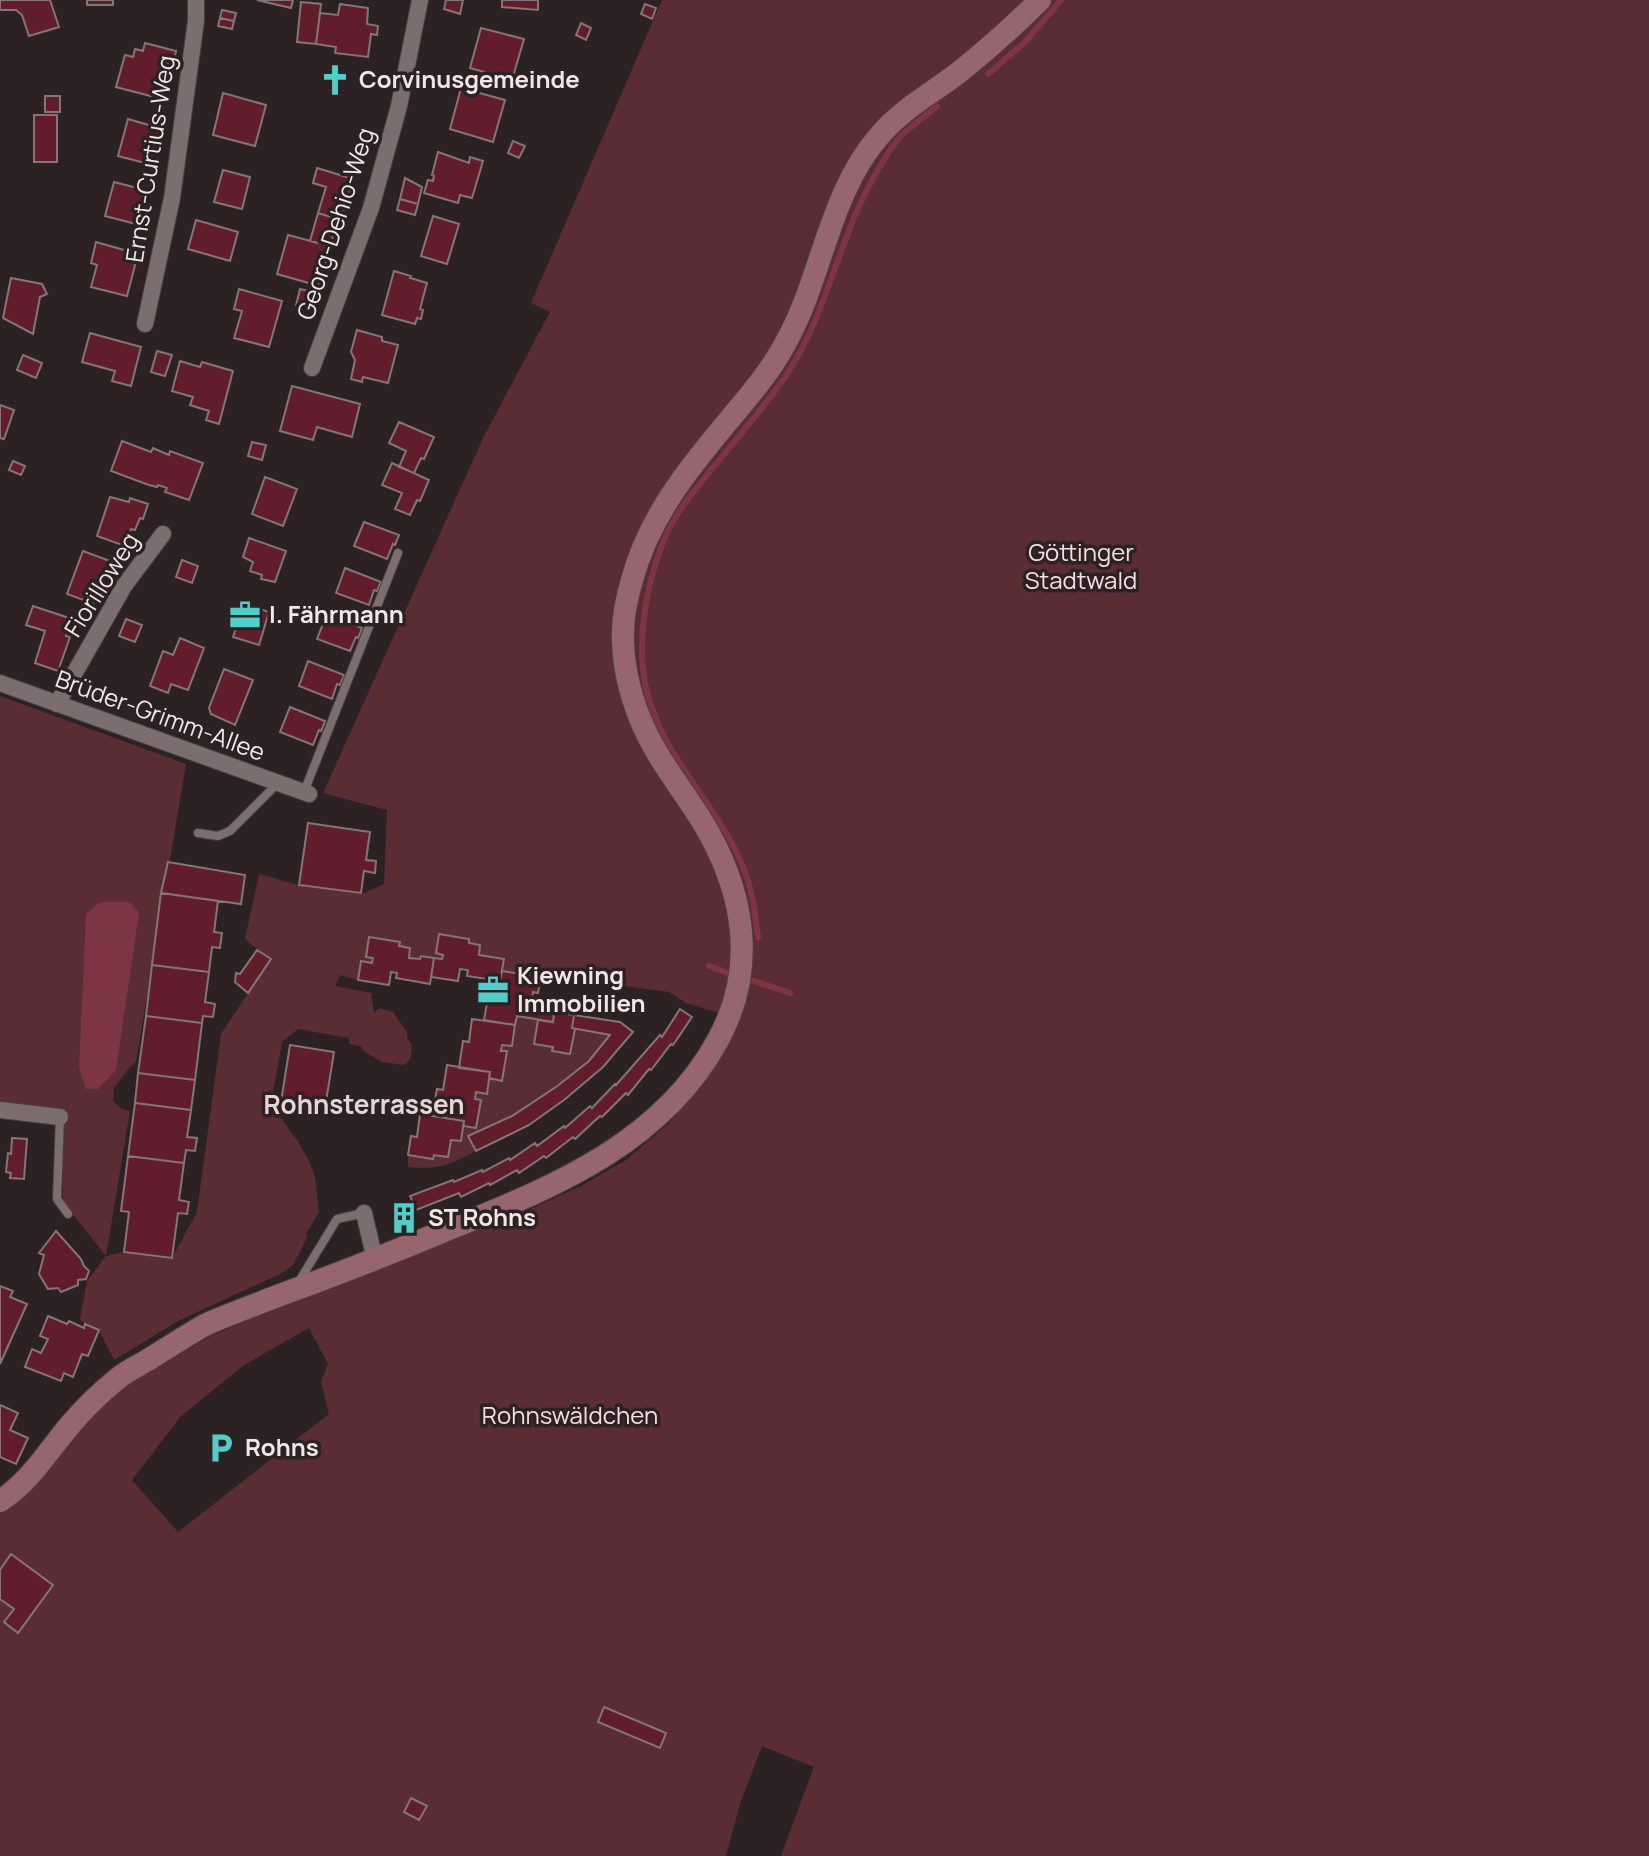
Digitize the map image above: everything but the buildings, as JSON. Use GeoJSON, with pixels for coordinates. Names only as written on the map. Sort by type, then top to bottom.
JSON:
{"type":"FeatureCollection","features":[{"type":"Feature","properties":{"kind":"street","name":"Ernst-Curtius-Weg"},"geometry":{"type":"LineString","coordinates":[[145,324],[172,198],[196,21],[196,0]]}},
{"type":"Feature","properties":{"kind":"street","name":"Georg-Dehio-Weg"},"geometry":{"type":"LineString","coordinates":[[312,368],[371,208],[399,106],[420,0]]}},
{"type":"Feature","properties":{"kind":"street"},"geometry":{"type":"LineString","coordinates":[[0,1501],[25,1482],[73,1422],[118,1378],[208,1324],[532,1196],[606,1156],[646,1127],[681,1093],[701,1068],[719,1040],[732,1010],[742,967],[742,930],[726,867],[704,825],[653,747],[631,695],[622,639],[629,591],[639,553],[676,486],[766,376],[785,345],[804,306],[842,196],[855,169],[879,135],[907,108],[998,41],[1040,0]]}},
{"type":"Feature","properties":{"kind":"street","name":"Fiorilloweg"},"geometry":{"type":"LineString","coordinates":[[57,704],[124,586],[163,534]]}},
{"type":"Feature","properties":{"kind":"street","name":"Brüder-Grimm-Allee"},"geometry":{"type":"LineString","coordinates":[[0,683],[306,793]]}},
{"type":"Feature","properties":{"kind":"street"},"geometry":{"type":"LineString","coordinates":[[0,1110],[60,1117]]}},
{"type":"Feature","properties":{"kind":"street"},"geometry":{"type":"LineString","coordinates":[[364,1213],[375,1260]]}},
{"type":"Feature","properties":{"kind":"lane","name":"Brüder-Grimm-Allee"},"geometry":{"type":"LineString","coordinates":[[306,793],[398,553]]}},
{"type":"Feature","properties":{"kind":"lane"},"geometry":{"type":"LineString","coordinates":[[198,833],[218,836],[230,831],[277,784]]}},
{"type":"Feature","properties":{"kind":"lane"},"geometry":{"type":"LineString","coordinates":[[60,1117],[57,1199],[68,1214]]}},
{"type":"Feature","properties":{"kind":"lane"},"geometry":{"type":"LineString","coordinates":[[293,1290],[337,1219],[364,1213]]}},
{"type":"Feature","properties":{"kind":"green space","name":"Göttinger Stadtwald"},"geometry":{"type":"Polygon","coordinates":[[[662,0],[1649,0],[1649,1856],[781,1856],[814,1767],[762,1746],[740,1804],[726,1856],[0,1856],[0,1512],[20,1498],[118,1387],[213,1335],[533,1208],[579,1187],[626,1160],[669,1123],[694,1094],[716,1063],[740,1019],[686,1003],[669,992],[576,980],[528,979],[528,975],[502,971],[504,960],[479,955],[480,945],[469,943],[469,939],[440,934],[442,959],[409,958],[410,948],[399,946],[399,942],[373,958],[372,963],[361,961],[358,980],[340,975],[335,986],[371,993],[374,1012],[380,1008],[393,1012],[412,1045],[410,1060],[404,1065],[382,1062],[362,1050],[361,1046],[349,1044],[349,1038],[298,1029],[282,1042],[271,1103],[311,1165],[319,1212],[293,1265],[280,1274],[178,1321],[114,1360],[99,1330],[80,1319],[87,1281],[106,1256],[124,1252],[172,1258],[197,1212],[221,1034],[270,960],[245,939],[259,874],[299,885],[362,894],[384,884],[387,810],[323,793],[484,436],[550,312],[531,303],[662,0]],[[309,1328],[244,1365],[181,1416],[132,1480],[178,1532],[329,1414],[321,1381],[328,1364],[309,1328]]]}},
{"type":"Feature","properties":{"kind":"green space"},"geometry":{"type":"Polygon","coordinates":[[[0,696],[186,764],[136,1062],[114,1088],[113,1101],[130,1111],[106,1256],[63,1202],[63,1112],[0,1106],[0,696]]]}},
{"type":"Feature","properties":{"kind":"green space"},"geometry":{"type":"Polygon","coordinates":[[[517,1016],[538,1020],[534,1044],[553,1047],[553,1052],[570,1054],[575,1029],[610,1035],[589,1061],[556,1087],[512,1116],[469,1137],[476,1151],[444,1165],[408,1167],[408,1155],[433,1159],[434,1155],[448,1157],[451,1140],[463,1126],[476,1128],[481,1100],[475,1099],[476,1092],[487,1094],[489,1078],[502,1080],[507,1052],[501,1051],[502,1045],[512,1046],[517,1016]]]}},
{"type":"Feature","properties":{"kind":"shaded area"},"geometry":{"type":"Polygon","coordinates":[[[100,902],[130,902],[139,913],[116,1070],[98,1089],[86,1089],[79,1068],[86,914],[100,902]]]}},
{"type":"Feature","properties":{"kind":"waterway"},"geometry":{"type":"LineString","coordinates":[[988,74],[1026,41],[1061,0]]}},
{"type":"Feature","properties":{"kind":"waterway"},"geometry":{"type":"LineString","coordinates":[[758,938],[750,890],[741,862],[717,818],[663,735],[653,712],[646,688],[642,651],[648,594],[664,540],[679,512],[771,397],[803,347],[864,196],[893,145],[937,106]]}},
{"type":"Feature","properties":{"kind":"waterway"},"geometry":{"type":"LineString","coordinates":[[709,966],[731,974]]}},
{"type":"Feature","properties":{"kind":"waterway"},"geometry":{"type":"LineString","coordinates":[[748,979],[790,993]]}},
{"type":"Feature","properties":{"kind":"place","name":"Corvinusgemeinde"},"geometry":{"type":"Point","coordinates":[335,80]}},
{"type":"Feature","properties":{"kind":"place","name":"I. Fährmann"},"geometry":{"type":"Point","coordinates":[245,615]}},
{"type":"Feature","properties":{"kind":"place","name":"Kiewning Immobilien"},"geometry":{"type":"Point","coordinates":[493,990]}},
{"type":"Feature","properties":{"kind":"place","name":"ST Rohns"},"geometry":{"type":"Point","coordinates":[404,1218]}},
{"type":"Feature","properties":{"kind":"place","name":"Rohns"},"geometry":{"type":"Point","coordinates":[221,1448]}},
{"type":"Feature","properties":{"kind":"district","name":"Rohnsterrassen"},"geometry":{"type":"Point","coordinates":[364,1105]}},
{"type":"Feature","properties":{"kind":"park label","name":"Rohnswäldchen"},"geometry":{"type":"Point","coordinates":[570,1416]}}]}
